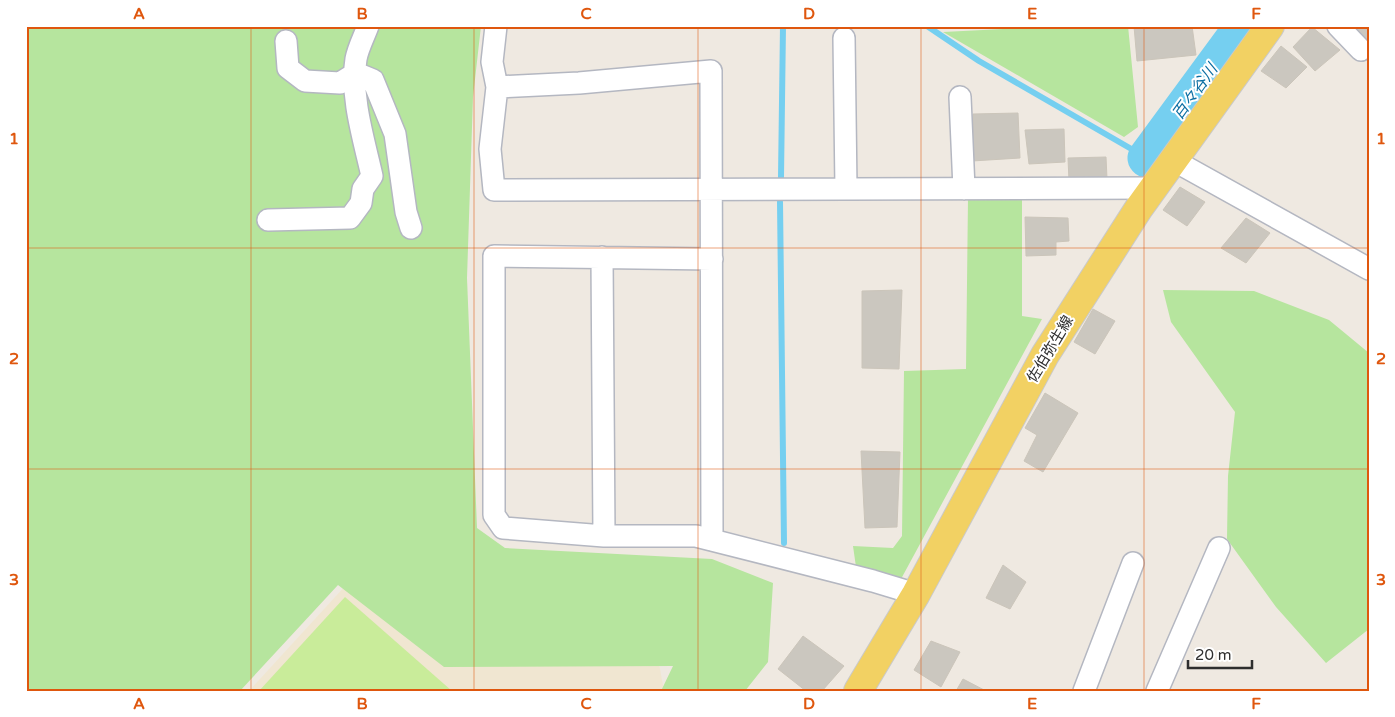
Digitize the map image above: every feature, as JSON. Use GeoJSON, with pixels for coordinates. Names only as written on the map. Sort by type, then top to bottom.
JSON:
{"type":"FeatureCollection","features":[{"type":"Feature","properties":{"kind":"main road","name":"佐伯弥生線"},"geometry":{"type":"LineString","coordinates":[[858,691],[916,594],[1044,355],[1139,208],[1270,26]]}},
{"type":"Feature","properties":{"kind":"street"},"geometry":{"type":"LineString","coordinates":[[268,220],[350,218],[361,203],[363,189],[372,176],[358,116],[355,87],[356,59],[368,26]]}},
{"type":"Feature","properties":{"kind":"street"},"geometry":{"type":"LineString","coordinates":[[496,26],[492,62],[497,87],[490,149],[494,190],[1153,188]]}},
{"type":"Feature","properties":{"kind":"street"},"geometry":{"type":"LineString","coordinates":[[1338,26],[1361,50]]}},
{"type":"Feature","properties":{"kind":"street"},"geometry":{"type":"LineString","coordinates":[[844,38],[846,189]]}},
{"type":"Feature","properties":{"kind":"street"},"geometry":{"type":"LineString","coordinates":[[286,40],[288,68],[305,81],[340,83],[356,73]]}},
{"type":"Feature","properties":{"kind":"street"},"geometry":{"type":"LineString","coordinates":[[497,87],[580,83],[712,71],[712,540]]}},
{"type":"Feature","properties":{"kind":"street"},"geometry":{"type":"LineString","coordinates":[[356,73],[373,80],[395,134],[406,212],[412,228]]}},
{"type":"Feature","properties":{"kind":"street"},"geometry":{"type":"LineString","coordinates":[[960,97],[964,189]]}},
{"type":"Feature","properties":{"kind":"street"},"geometry":{"type":"LineString","coordinates":[[1173,160],[1366,262]]}},
{"type":"Feature","properties":{"kind":"street"},"geometry":{"type":"LineString","coordinates":[[712,259],[494,256],[494,515],[503,528],[604,536],[696,536],[873,581],[916,594]]}},
{"type":"Feature","properties":{"kind":"street"},"geometry":{"type":"LineString","coordinates":[[602,257],[604,536]]}},
{"type":"Feature","properties":{"kind":"street"},"geometry":{"type":"LineString","coordinates":[[1157,691],[1219,548]]}},
{"type":"Feature","properties":{"kind":"street"},"geometry":{"type":"LineString","coordinates":[[1084,691],[1133,563]]}},
{"type":"Feature","properties":{"kind":"shaded area"},"geometry":{"type":"Polygon","coordinates":[[[358,572],[658,658],[664,691],[249,691],[358,572]]]}},
{"type":"Feature","properties":{"kind":"green space"},"geometry":{"type":"Polygon","coordinates":[[[26,26],[481,26],[473,97],[467,278],[477,528],[505,548],[712,559],[773,583],[768,662],[745,691],[661,691],[673,666],[444,667],[338,585],[240,691],[26,691],[26,26]]]}},
{"type":"Feature","properties":{"kind":"green space"},"geometry":{"type":"Polygon","coordinates":[[[1060,26],[1128,26],[1138,127],[1124,137],[943,32],[1060,26]]]}},
{"type":"Feature","properties":{"kind":"green space"},"geometry":{"type":"Polygon","coordinates":[[[968,198],[1022,198],[1022,316],[1042,319],[901,579],[856,567],[853,546],[893,548],[902,536],[904,371],[966,369],[968,198]]]}},
{"type":"Feature","properties":{"kind":"green space"},"geometry":{"type":"Polygon","coordinates":[[[1163,290],[1254,291],[1329,320],[1369,353],[1369,629],[1326,663],[1276,607],[1227,539],[1228,476],[1235,412],[1171,322],[1163,290]]]}},
{"type":"Feature","properties":{"kind":"green space"},"geometry":{"type":"Polygon","coordinates":[[[345,597],[452,691],[259,691],[345,597]]]}},
{"type":"Feature","properties":{"kind":"building"},"geometry":{"type":"Polygon","coordinates":[[[1134,26],[1192,26],[1196,55],[1137,61],[1134,26]]]}},
{"type":"Feature","properties":{"kind":"building"},"geometry":{"type":"Polygon","coordinates":[[[1349,26],[1369,26],[1369,43],[1349,26]]]}},
{"type":"Feature","properties":{"kind":"building"},"geometry":{"type":"Polygon","coordinates":[[[1312,27],[1340,50],[1315,71],[1293,47],[1312,27]]]}},
{"type":"Feature","properties":{"kind":"building"},"geometry":{"type":"Polygon","coordinates":[[[1281,46],[1307,67],[1286,88],[1261,71],[1281,46]]]}},
{"type":"Feature","properties":{"kind":"building"},"geometry":{"type":"Polygon","coordinates":[[[1018,113],[1020,158],[972,161],[973,114],[1018,113]]]}},
{"type":"Feature","properties":{"kind":"building"},"geometry":{"type":"Polygon","coordinates":[[[1064,129],[1065,162],[1029,164],[1025,130],[1064,129]]]}},
{"type":"Feature","properties":{"kind":"building"},"geometry":{"type":"Polygon","coordinates":[[[1106,157],[1107,179],[1069,181],[1068,158],[1106,157]]]}},
{"type":"Feature","properties":{"kind":"building"},"geometry":{"type":"Polygon","coordinates":[[[1180,187],[1205,202],[1187,226],[1163,210],[1180,187]]]}},
{"type":"Feature","properties":{"kind":"building"},"geometry":{"type":"Polygon","coordinates":[[[1025,217],[1068,218],[1069,241],[1056,242],[1056,255],[1026,256],[1025,217]]]}},
{"type":"Feature","properties":{"kind":"building"},"geometry":{"type":"Polygon","coordinates":[[[1246,218],[1270,233],[1246,263],[1221,248],[1246,218]]]}},
{"type":"Feature","properties":{"kind":"building"},"geometry":{"type":"Polygon","coordinates":[[[902,290],[899,369],[862,368],[862,291],[902,290]]]}},
{"type":"Feature","properties":{"kind":"building"},"geometry":{"type":"Polygon","coordinates":[[[1093,309],[1115,321],[1095,354],[1074,342],[1093,309]]]}},
{"type":"Feature","properties":{"kind":"building"},"geometry":{"type":"Polygon","coordinates":[[[1045,393],[1078,413],[1043,472],[1024,461],[1037,435],[1025,428],[1045,393]]]}},
{"type":"Feature","properties":{"kind":"building"},"geometry":{"type":"Polygon","coordinates":[[[861,451],[900,452],[897,527],[865,528],[861,451]]]}},
{"type":"Feature","properties":{"kind":"building"},"geometry":{"type":"Polygon","coordinates":[[[1003,565],[1026,582],[1010,609],[986,598],[1003,565]]]}},
{"type":"Feature","properties":{"kind":"building"},"geometry":{"type":"Polygon","coordinates":[[[803,636],[844,666],[822,691],[806,691],[778,669],[803,636]]]}},
{"type":"Feature","properties":{"kind":"building"},"geometry":{"type":"Polygon","coordinates":[[[931,641],[960,652],[941,687],[914,670],[931,641]]]}},
{"type":"Feature","properties":{"kind":"building"},"geometry":{"type":"Polygon","coordinates":[[[963,679],[986,691],[956,691],[963,679]]]}},
{"type":"Feature","properties":{"kind":"waterway"},"geometry":{"type":"LineString","coordinates":[[781,177],[783,26]]}},
{"type":"Feature","properties":{"kind":"waterway"},"geometry":{"type":"LineString","coordinates":[[927,26],[979,61],[1147,158]]}},
{"type":"Feature","properties":{"kind":"waterway","name":"百々谷川"},"geometry":{"type":"LineString","coordinates":[[1147,158],[1244,26]]}},
{"type":"Feature","properties":{"kind":"waterway"},"geometry":{"type":"LineString","coordinates":[[780,202],[784,543]]}}]}
